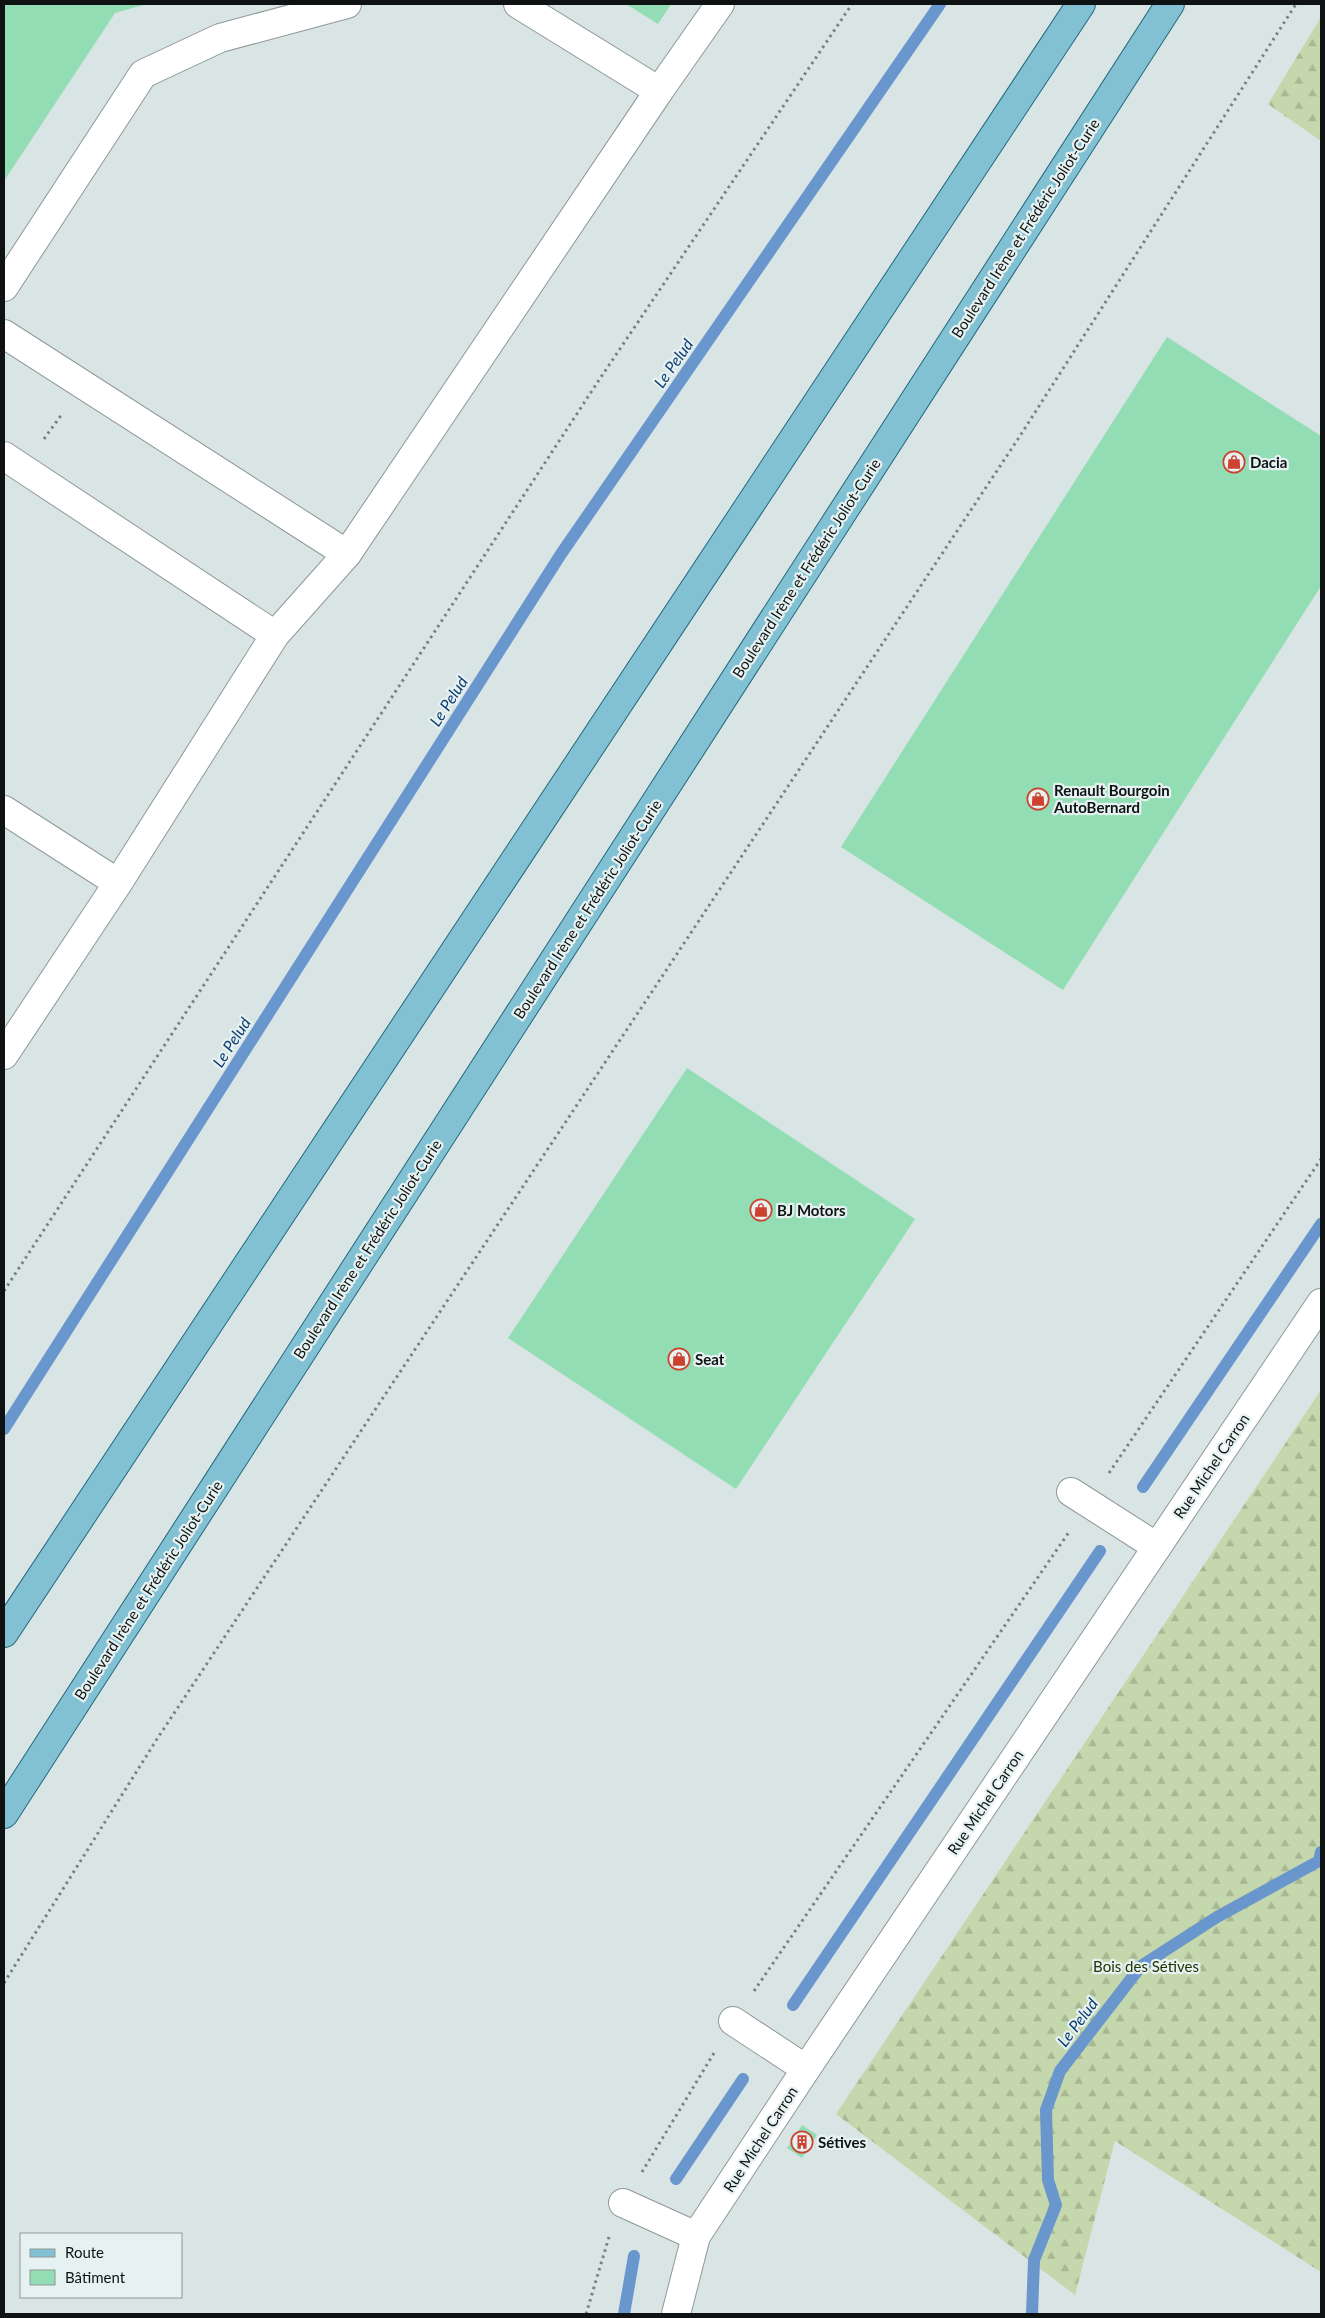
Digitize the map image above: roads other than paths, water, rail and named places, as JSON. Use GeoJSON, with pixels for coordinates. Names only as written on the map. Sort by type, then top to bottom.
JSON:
{"type":"FeatureCollection","features":[{"type":"Feature","properties":{"kind":"main road"},"geometry":{"type":"LineString","coordinates":[[4,1633],[1081,4]]}},
{"type":"Feature","properties":{"kind":"main road","name":"Boulevard Irène et Frédéric Joliot-Curie"},"geometry":{"type":"LineString","coordinates":[[4,1814],[1170,4]]}},
{"type":"Feature","properties":{"kind":"street"},"geometry":{"type":"LineString","coordinates":[[4,287],[143,74],[220,38],[347,4]]}},
{"type":"Feature","properties":{"kind":"street"},"geometry":{"type":"LineString","coordinates":[[518,4],[659,91]]}},
{"type":"Feature","properties":{"kind":"street"},"geometry":{"type":"LineString","coordinates":[[4,1055],[118,883],[275,635],[347,554],[659,91],[720,4]]}},
{"type":"Feature","properties":{"kind":"street"},"geometry":{"type":"LineString","coordinates":[[4,334],[347,554]]}},
{"type":"Feature","properties":{"kind":"street"},"geometry":{"type":"LineString","coordinates":[[4,456],[275,635]]}},
{"type":"Feature","properties":{"kind":"street"},"geometry":{"type":"LineString","coordinates":[[4,810],[118,883]]}},
{"type":"Feature","properties":{"kind":"street","name":"Rue Michel Carron"},"geometry":{"type":"LineString","coordinates":[[676,2314],[696,2236],[1156,1546],[1321,1303]]}},
{"type":"Feature","properties":{"kind":"street"},"geometry":{"type":"LineString","coordinates":[[1080,1498],[1156,1546]]}},
{"type":"Feature","properties":{"kind":"street"},"geometry":{"type":"LineString","coordinates":[[733,2021],[806,2069]]}},
{"type":"Feature","properties":{"kind":"street"},"geometry":{"type":"LineString","coordinates":[[623,2203],[696,2236]]}},
{"type":"Feature","properties":{"kind":"waterway","name":"Le Pelud"},"geometry":{"type":"LineString","coordinates":[[4,1429],[561,554],[940,4]]}},
{"type":"Feature","properties":{"kind":"waterway"},"geometry":{"type":"LineString","coordinates":[[1143,1487],[1321,1224]]}},
{"type":"Feature","properties":{"kind":"waterway"},"geometry":{"type":"LineString","coordinates":[[793,2005],[1100,1551]]}},
{"type":"Feature","properties":{"kind":"waterway","name":"Le Pelud"},"geometry":{"type":"LineString","coordinates":[[1032,2314],[1034,2260],[1056,2205],[1048,2180],[1046,2110],[1060,2071],[1141,1966],[1217,1917],[1319,1861],[1321,1852]]}},
{"type":"Feature","properties":{"kind":"waterway"},"geometry":{"type":"LineString","coordinates":[[676,2179],[743,2079]]}},
{"type":"Feature","properties":{"kind":"waterway"},"geometry":{"type":"LineString","coordinates":[[624,2314],[634,2256]]}},
{"type":"Feature","properties":{"kind":"place","name":"Dacia"},"geometry":{"type":"Point","coordinates":[1234,462]}},
{"type":"Feature","properties":{"kind":"place","name":"Renault Bourgoin AutoBernard"},"geometry":{"type":"Point","coordinates":[1038,799]}},
{"type":"Feature","properties":{"kind":"place","name":"BJ Motors"},"geometry":{"type":"Point","coordinates":[761,1210]}},
{"type":"Feature","properties":{"kind":"place","name":"Seat"},"geometry":{"type":"Point","coordinates":[679,1359]}},
{"type":"Feature","properties":{"kind":"place","name":"Sétives"},"geometry":{"type":"Point","coordinates":[802,2142]}},
{"type":"Feature","properties":{"kind":"park label","name":"Bois des Sétives"},"geometry":{"type":"Point","coordinates":[1146,1966]}}]}
